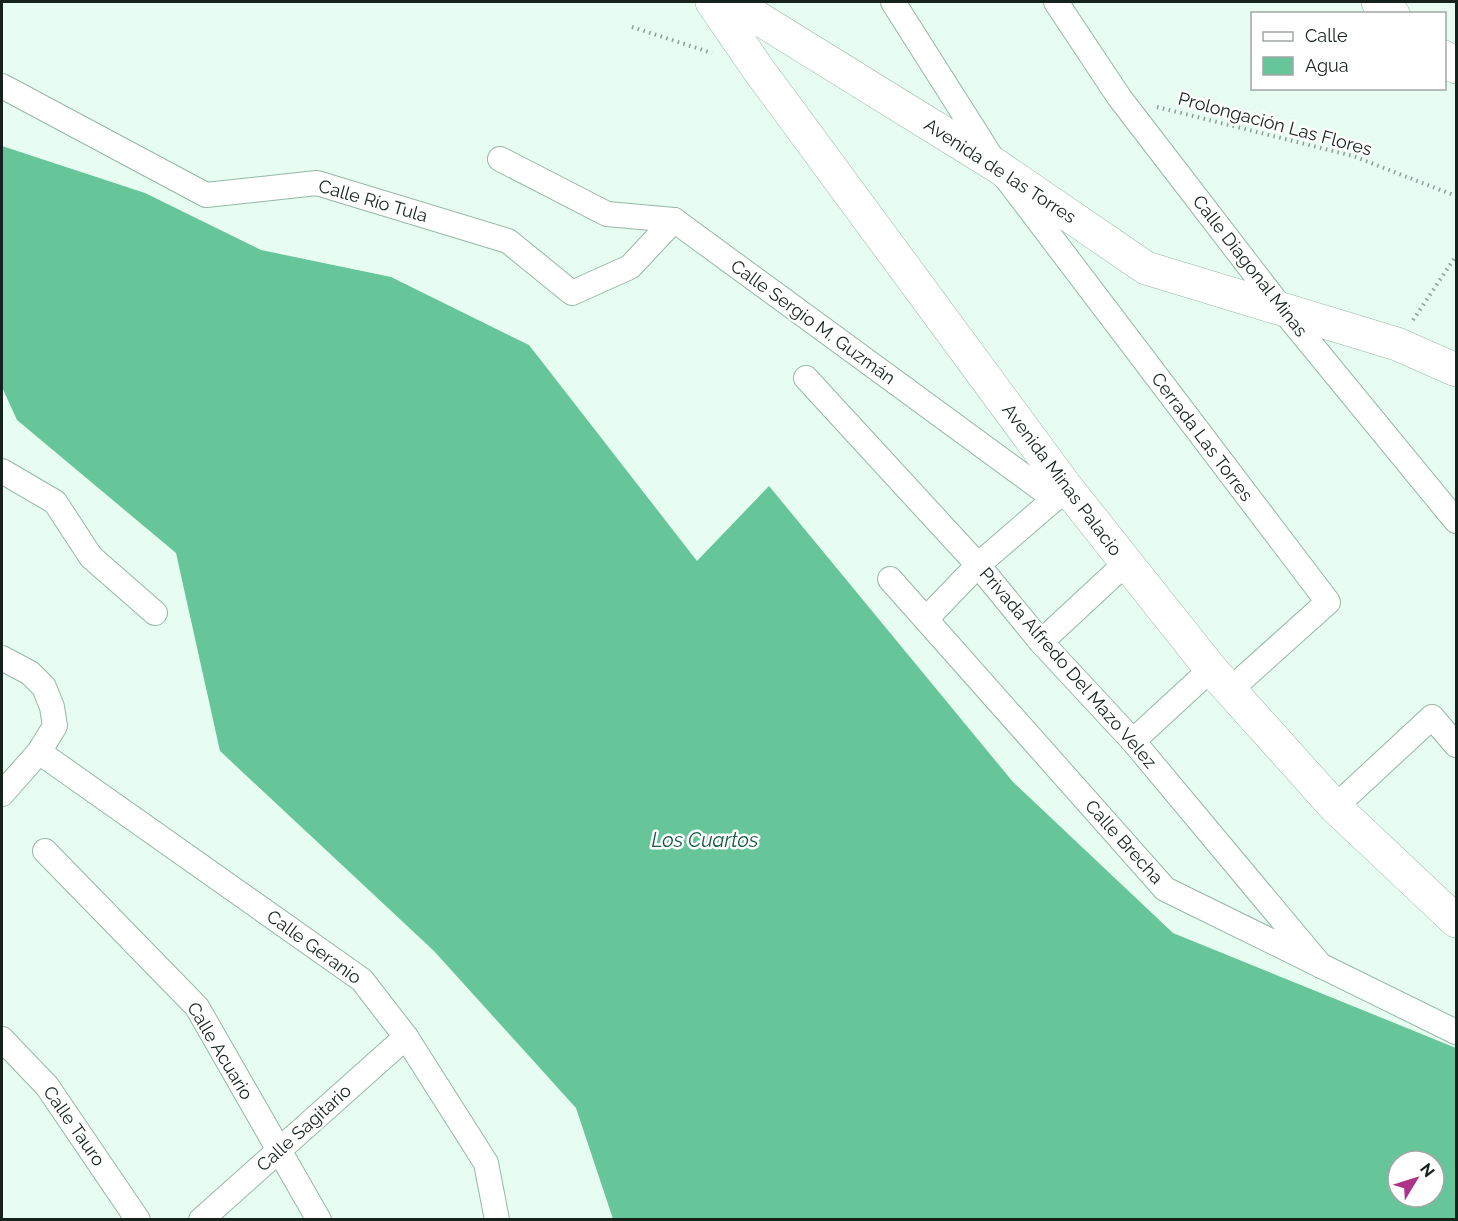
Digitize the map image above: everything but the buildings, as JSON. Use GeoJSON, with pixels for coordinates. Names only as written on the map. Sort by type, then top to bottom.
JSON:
{"type":"FeatureCollection","features":[{"type":"Feature","properties":{"kind":"main road","name":"Avenida Minas Palacio"},"geometry":{"type":"LineString","coordinates":[[712,2],[1061,494],[1126,563],[1220,679],[1335,807],[1456,921]]}},
{"type":"Feature","properties":{"kind":"main road","name":"Avenida de las Torres"},"geometry":{"type":"LineString","coordinates":[[732,2],[997,166],[1146,268],[1398,344],[1456,370]]}},
{"type":"Feature","properties":{"kind":"main road"},"geometry":{"type":"LineString","coordinates":[[1378,2],[1390,12]]}},
{"type":"Feature","properties":{"kind":"street"},"geometry":{"type":"LineString","coordinates":[[893,2],[997,166]]}},
{"type":"Feature","properties":{"kind":"street","name":"Calle Diagonal Minas"},"geometry":{"type":"LineString","coordinates":[[1056,2],[1119,97],[1282,309],[1456,521]]}},
{"type":"Feature","properties":{"kind":"street","name":"Calle Río Tula"},"geometry":{"type":"LineString","coordinates":[[2,86],[206,195],[317,183],[508,242],[572,293],[630,267],[674,220]]}},
{"type":"Feature","properties":{"kind":"street"},"geometry":{"type":"LineString","coordinates":[[500,159],[607,214],[674,220]]}},
{"type":"Feature","properties":{"kind":"street","name":"Cerrada Las Torres"},"geometry":{"type":"LineString","coordinates":[[997,166],[1328,602],[1220,679]]}},
{"type":"Feature","properties":{"kind":"street","name":"Calle Sergio M. Guzmán"},"geometry":{"type":"LineString","coordinates":[[674,220],[1061,494]]}},
{"type":"Feature","properties":{"kind":"street","name":"Privada Alfredo Del Mazo Velez"},"geometry":{"type":"LineString","coordinates":[[806,378],[978,565],[1041,642],[1133,741],[1321,966]]}},
{"type":"Feature","properties":{"kind":"street"},"geometry":{"type":"LineString","coordinates":[[2,471],[55,502],[91,557],[155,613]]}},
{"type":"Feature","properties":{"kind":"street"},"geometry":{"type":"LineString","coordinates":[[926,619],[978,565],[1061,494]]}},
{"type":"Feature","properties":{"kind":"street"},"geometry":{"type":"LineString","coordinates":[[1041,642],[1126,563]]}},
{"type":"Feature","properties":{"kind":"street","name":"Calle Brecha"},"geometry":{"type":"LineString","coordinates":[[890,579],[1166,889],[1456,1032]]}},
{"type":"Feature","properties":{"kind":"street"},"geometry":{"type":"LineString","coordinates":[[2,658],[30,673],[44,687],[52,707],[55,726],[39,752],[2,794]]}},
{"type":"Feature","properties":{"kind":"street"},"geometry":{"type":"LineString","coordinates":[[1133,741],[1220,679]]}},
{"type":"Feature","properties":{"kind":"street"},"geometry":{"type":"LineString","coordinates":[[1335,807],[1432,717],[1456,745]]}},
{"type":"Feature","properties":{"kind":"street","name":"Calle Geranio"},"geometry":{"type":"LineString","coordinates":[[39,752],[362,980],[406,1037],[486,1163],[497,1220]]}},
{"type":"Feature","properties":{"kind":"street","name":"Calle Acuario"},"geometry":{"type":"LineString","coordinates":[[45,851],[196,1007],[319,1220]]}},
{"type":"Feature","properties":{"kind":"street","name":"Calle Sagitario"},"geometry":{"type":"LineString","coordinates":[[201,1220],[406,1037]]}},
{"type":"Feature","properties":{"kind":"street","name":"Calle Tauro"},"geometry":{"type":"LineString","coordinates":[[2,1039],[48,1086],[138,1220]]}},
{"type":"Feature","properties":{"kind":"path"},"geometry":{"type":"LineString","coordinates":[[632,27],[716,55]]}},
{"type":"Feature","properties":{"kind":"path","name":"Prolongación Las Flores"},"geometry":{"type":"LineString","coordinates":[[1119,97],[1353,156],[1456,196]]}},
{"type":"Feature","properties":{"kind":"path"},"geometry":{"type":"LineString","coordinates":[[1398,344],[1456,256]]}},
{"type":"Feature","properties":{"kind":"water","name":"Los Cuartos"},"geometry":{"type":"Polygon","coordinates":[[[2,146],[145,193],[261,250],[391,277],[529,345],[697,561],[769,486],[1013,782],[1173,933],[1456,1048],[1456,1219],[613,1219],[576,1108],[434,951],[220,751],[176,553],[17,420],[2,387],[2,146]]]}}]}
